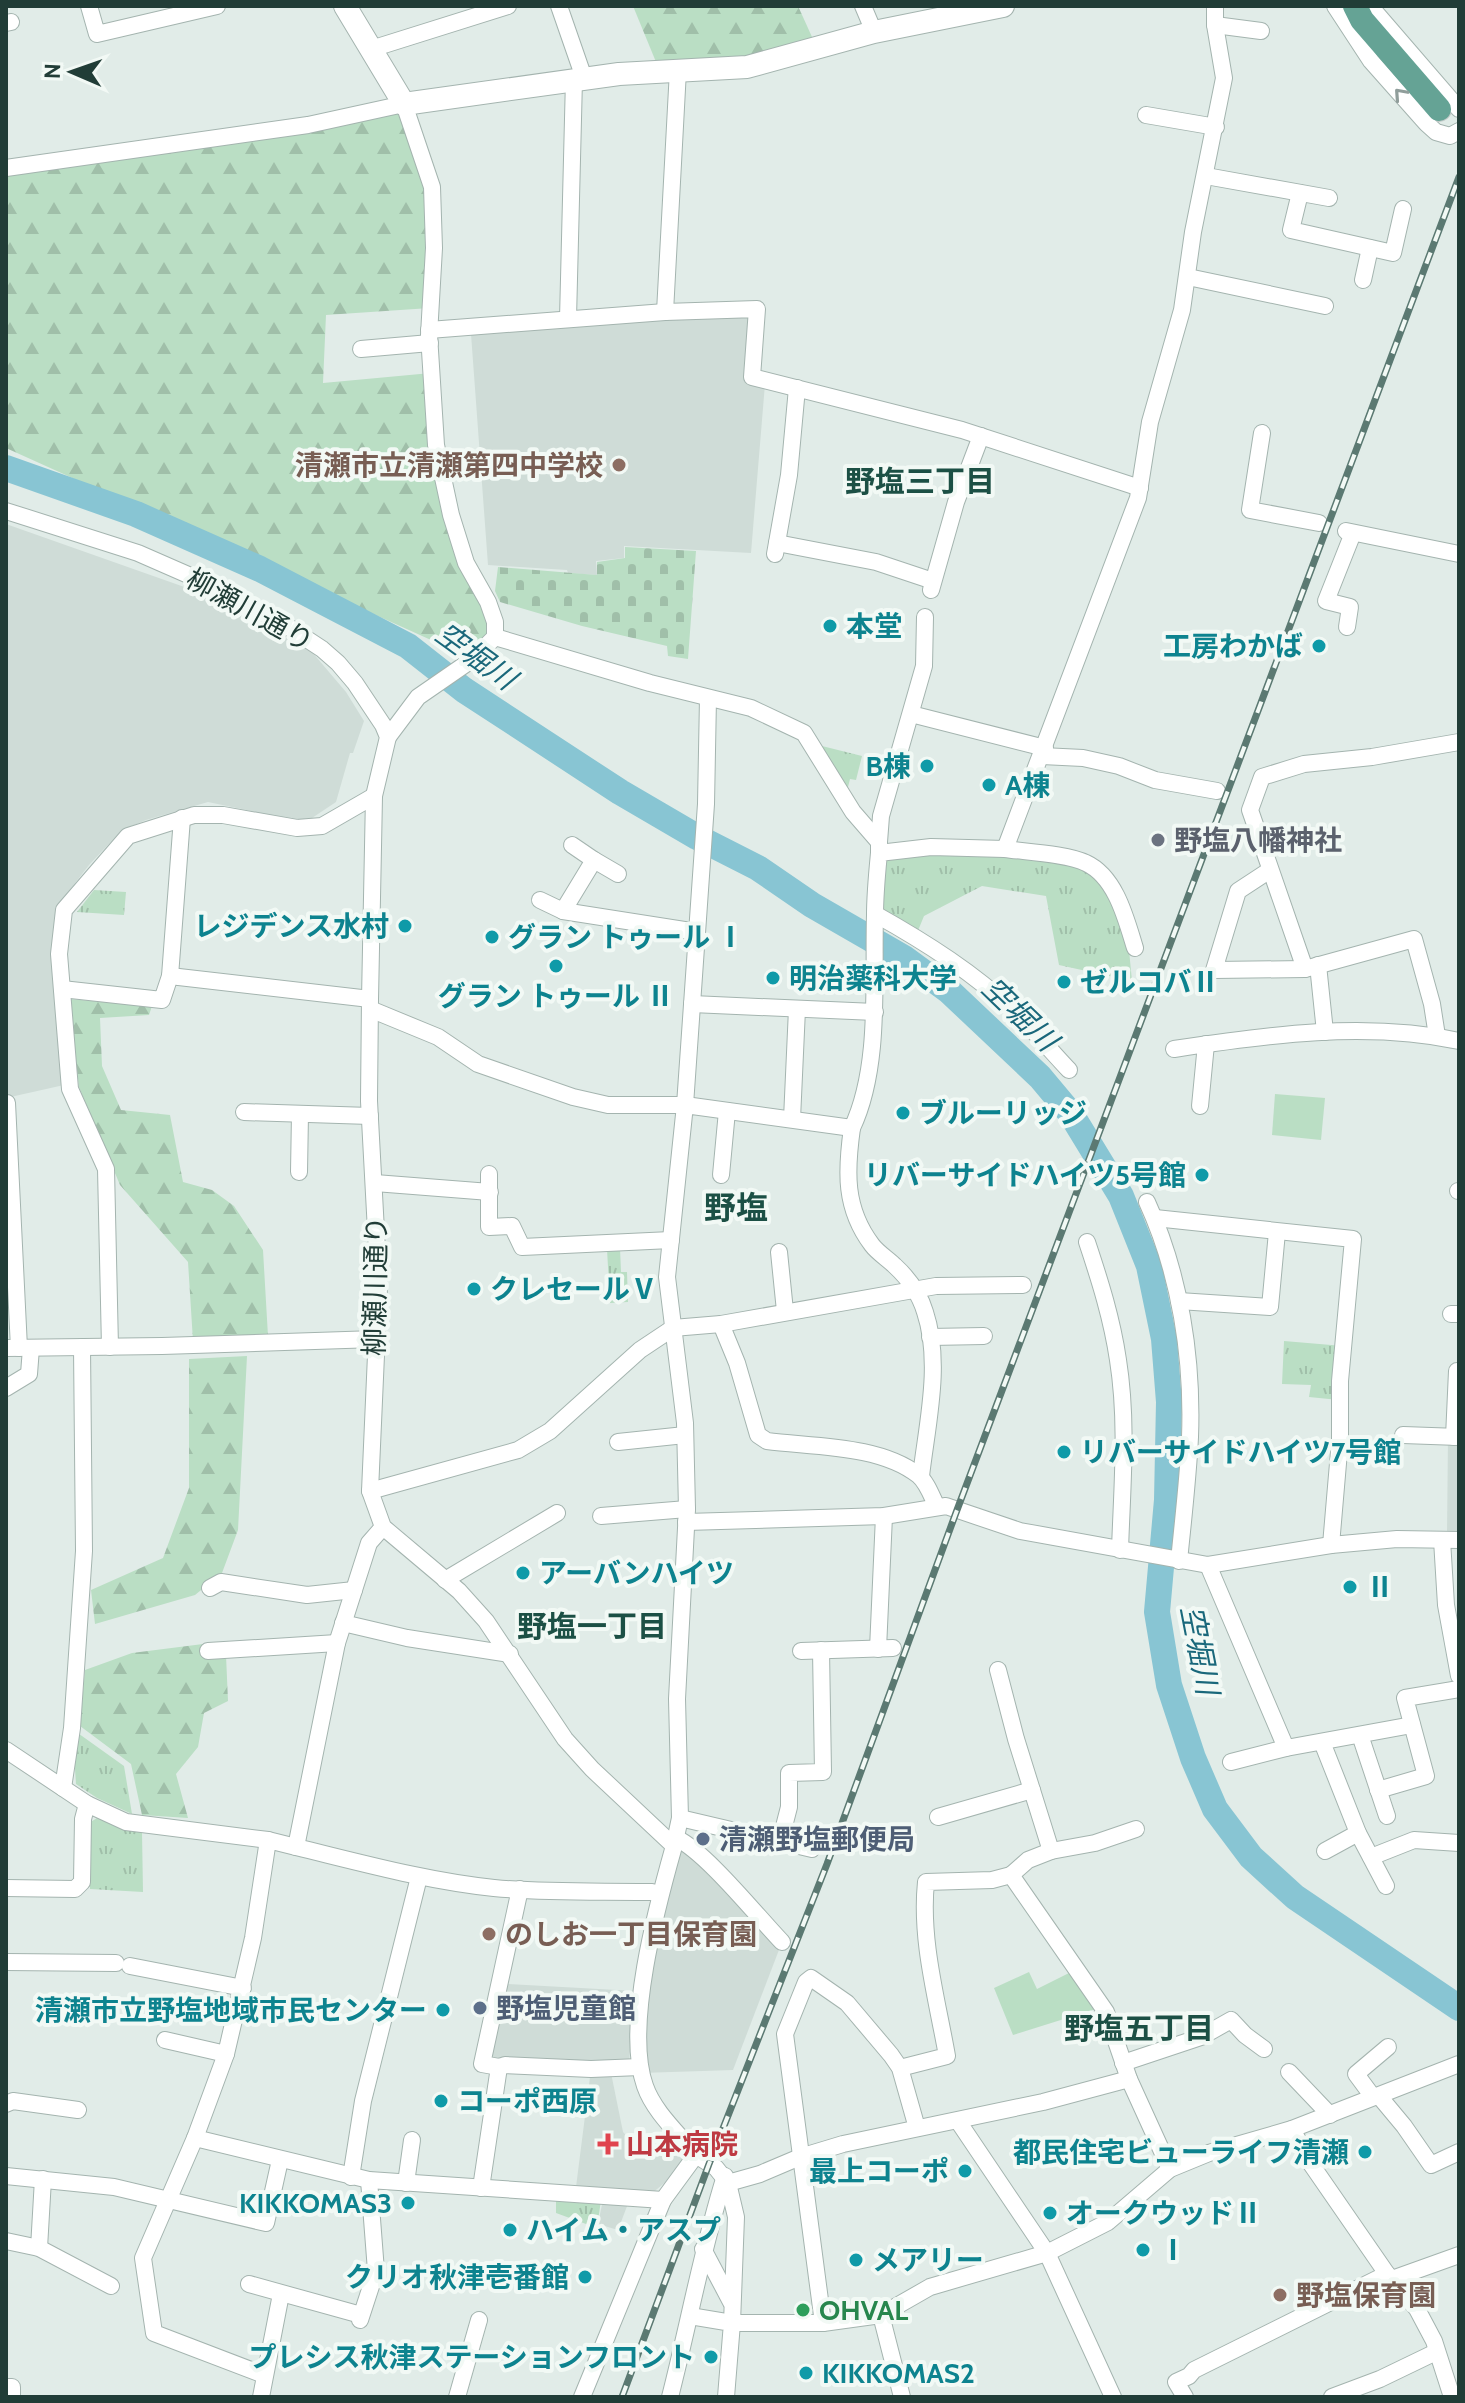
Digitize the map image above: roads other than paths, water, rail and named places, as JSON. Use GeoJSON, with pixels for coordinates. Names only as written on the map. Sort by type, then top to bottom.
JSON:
{"type":"FeatureCollection","features":[{"type":"Feature","properties":{"kind":"main road"},"geometry":{"type":"LineString","coordinates":[[1355,6],[1362,20],[1449,109]]}},
{"type":"Feature","properties":{"kind":"street"},"geometry":{"type":"LineString","coordinates":[[89,6],[97,34],[217,6]]}},
{"type":"Feature","properties":{"kind":"street"},"geometry":{"type":"LineString","coordinates":[[371,49],[508,6]]}},
{"type":"Feature","properties":{"kind":"street"},"geometry":{"type":"LineString","coordinates":[[559,6],[579,78],[568,319]]}},
{"type":"Feature","properties":{"kind":"street"},"geometry":{"type":"LineString","coordinates":[[863,6],[874,32]]}},
{"type":"Feature","properties":{"kind":"street"},"geometry":{"type":"LineString","coordinates":[[6,168],[308,125],[404,104],[579,78],[747,67],[958,10],[1003,6]]}},
{"type":"Feature","properties":{"kind":"street"},"geometry":{"type":"LineString","coordinates":[[1005,849],[1139,493],[1150,422],[1182,310],[1193,232],[1224,78],[1215,6]]}},
{"type":"Feature","properties":{"kind":"street"},"geometry":{"type":"LineString","coordinates":[[1335,6],[1371,61],[1426,123],[1436,132],[1450,136],[1459,131]]}},
{"type":"Feature","properties":{"kind":"street"},"geometry":{"type":"LineString","coordinates":[[1370,6],[1449,109]]}},
{"type":"Feature","properties":{"kind":"street"},"geometry":{"type":"LineString","coordinates":[[348,7],[404,104],[432,187],[434,248],[430,336],[436,445],[451,515],[466,563],[488,602],[495,622],[495,637],[473,659],[418,697],[388,737]]}},
{"type":"Feature","properties":{"kind":"street"},"geometry":{"type":"LineString","coordinates":[[1215,25],[1261,31]]}},
{"type":"Feature","properties":{"kind":"street"},"geometry":{"type":"LineString","coordinates":[[665,312],[678,70]]}},
{"type":"Feature","properties":{"kind":"street"},"geometry":{"type":"LineString","coordinates":[[1146,115],[1216,127]]}},
{"type":"Feature","properties":{"kind":"street"},"geometry":{"type":"LineString","coordinates":[[1206,176],[1329,198]]}},
{"type":"Feature","properties":{"kind":"street"},"geometry":{"type":"LineString","coordinates":[[1300,193],[1291,230],[1393,253],[1403,209]]}},
{"type":"Feature","properties":{"kind":"street"},"geometry":{"type":"LineString","coordinates":[[1363,280],[1370,248]]}},
{"type":"Feature","properties":{"kind":"street"},"geometry":{"type":"LineString","coordinates":[[1188,277],[1325,306]]}},
{"type":"Feature","properties":{"kind":"street"},"geometry":{"type":"LineString","coordinates":[[361,349],[430,336],[568,319],[757,309],[752,377],[981,436],[1139,493]]}},
{"type":"Feature","properties":{"kind":"street"},"geometry":{"type":"LineString","coordinates":[[797,388],[789,475],[776,549],[876,562],[932,585],[956,502],[981,436]]}},
{"type":"Feature","properties":{"kind":"street"},"geometry":{"type":"LineString","coordinates":[[1262,433],[1250,510],[1319,523]]}},
{"type":"Feature","properties":{"kind":"street","name":"柳瀬川通り"},"geometry":{"type":"LineString","coordinates":[[6,511],[138,553],[218,588],[284,624],[338,663],[369,704],[388,737],[374,796],[370,1116],[379,1287],[370,1491],[383,1527],[445,1580],[491,1627],[565,1739],[592,1769],[675,1842],[692,1849],[782,1942]]}},
{"type":"Feature","properties":{"kind":"street"},"geometry":{"type":"LineString","coordinates":[[1347,627],[1350,607],[1326,601],[1350,532],[1459,554]]}},
{"type":"Feature","properties":{"kind":"street"},"geometry":{"type":"LineString","coordinates":[[921,1476],[932,1379],[925,1311],[914,1290],[897,1268],[873,1246],[859,1222],[848,1190],[846,1168],[852,1128],[861,1107],[875,1012],[875,916],[881,816],[924,666],[925,617]]}},
{"type":"Feature","properties":{"kind":"street"},"geometry":{"type":"LineString","coordinates":[[495,637],[751,708],[804,733],[879,848]]}},
{"type":"Feature","properties":{"kind":"street"},"geometry":{"type":"LineString","coordinates":[[708,698],[706,807],[685,1105],[667,1277],[680,1369],[687,1515],[677,1699],[680,1818],[643,1980],[640,2067],[646,2090],[658,2111],[696,2155],[727,2179],[736,2217],[726,2397]]}},
{"type":"Feature","properties":{"kind":"street"},"geometry":{"type":"LineString","coordinates":[[911,714],[1044,752],[1119,766],[1163,782],[1217,791]]}},
{"type":"Feature","properties":{"kind":"street"},"geometry":{"type":"LineString","coordinates":[[1325,1032],[1312,967],[1270,870],[1250,810],[1262,777],[1304,764],[1372,757],[1459,742]]}},
{"type":"Feature","properties":{"kind":"street"},"geometry":{"type":"LineString","coordinates":[[110,1347],[106,1169],[70,1089],[59,954],[64,910],[128,836],[194,815],[223,815],[297,828],[322,826],[374,796]]}},
{"type":"Feature","properties":{"kind":"street"},"geometry":{"type":"LineString","coordinates":[[62,989],[162,1000],[170,976],[182,818]]}},
{"type":"Feature","properties":{"kind":"street"},"geometry":{"type":"LineString","coordinates":[[572,845],[618,874]]}},
{"type":"Feature","properties":{"kind":"street"},"geometry":{"type":"LineString","coordinates":[[879,848],[1005,849],[1085,862],[1109,883],[1135,948]]}},
{"type":"Feature","properties":{"kind":"street"},"geometry":{"type":"LineString","coordinates":[[563,911],[594,860]]}},
{"type":"Feature","properties":{"kind":"street"},"geometry":{"type":"LineString","coordinates":[[1270,870],[1238,891],[1214,970],[1312,967],[1414,939],[1432,1004],[1437,1036]]}},
{"type":"Feature","properties":{"kind":"street"},"geometry":{"type":"LineString","coordinates":[[540,900],[563,911],[697,932]]}},
{"type":"Feature","properties":{"kind":"street"},"geometry":{"type":"LineString","coordinates":[[875,916],[958,965],[989,989],[1069,1070]]}},
{"type":"Feature","properties":{"kind":"street"},"geometry":{"type":"LineString","coordinates":[[170,976],[370,1004],[438,1037],[478,1064],[573,1097],[608,1105],[685,1105],[852,1128]]}},
{"type":"Feature","properties":{"kind":"street"},"geometry":{"type":"LineString","coordinates":[[692,1004],[875,1012]]}},
{"type":"Feature","properties":{"kind":"street"},"geometry":{"type":"LineString","coordinates":[[792,1119],[797,1009]]}},
{"type":"Feature","properties":{"kind":"street"},"geometry":{"type":"LineString","coordinates":[[1174,1049],[1325,1032],[1390,1031],[1459,1041]]}},
{"type":"Feature","properties":{"kind":"street"},"geometry":{"type":"LineString","coordinates":[[1200,1106],[1206,1044]]}},
{"type":"Feature","properties":{"kind":"street"},"geometry":{"type":"LineString","coordinates":[[6,1388],[29,1374],[19,1348],[7,1103]]}},
{"type":"Feature","properties":{"kind":"street"},"geometry":{"type":"LineString","coordinates":[[721,1175],[727,1111]]}},
{"type":"Feature","properties":{"kind":"street"},"geometry":{"type":"LineString","coordinates":[[244,1112],[370,1116]]}},
{"type":"Feature","properties":{"kind":"street"},"geometry":{"type":"LineString","coordinates":[[299,1172],[300,1114]]}},
{"type":"Feature","properties":{"kind":"street"},"geometry":{"type":"LineString","coordinates":[[375,1183],[489,1183],[489,1227],[512,1226],[522,1247],[671,1240]]}},
{"type":"Feature","properties":{"kind":"street"},"geometry":{"type":"LineString","coordinates":[[1147,1202],[1155,1218],[1179,1301],[1187,1354],[1190,1436],[1179,1561]]}},
{"type":"Feature","properties":{"kind":"street"},"geometry":{"type":"LineString","coordinates":[[1155,1218],[1353,1239],[1340,1381],[1340,1440],[1331,1545]]}},
{"type":"Feature","properties":{"kind":"street"},"geometry":{"type":"LineString","coordinates":[[1179,1301],[1270,1307],[1277,1232]]}},
{"type":"Feature","properties":{"kind":"street"},"geometry":{"type":"LineString","coordinates":[[1087,1242],[1112,1326],[1120,1373],[1123,1430],[1120,1550]]}},
{"type":"Feature","properties":{"kind":"street"},"geometry":{"type":"LineString","coordinates":[[779,1252],[785,1311]]}},
{"type":"Feature","properties":{"kind":"street"},"geometry":{"type":"LineString","coordinates":[[370,1491],[518,1450],[550,1431],[640,1350],[673,1328],[721,1324],[936,1286],[1023,1285]]}},
{"type":"Feature","properties":{"kind":"street"},"geometry":{"type":"LineString","coordinates":[[721,1324],[737,1363],[758,1435],[767,1441],[836,1447],[894,1461],[921,1476],[937,1507]]}},
{"type":"Feature","properties":{"kind":"street"},"geometry":{"type":"LineString","coordinates":[[930,1337],[984,1336]]}},
{"type":"Feature","properties":{"kind":"street"},"geometry":{"type":"LineString","coordinates":[[19,1348],[376,1339]]}},
{"type":"Feature","properties":{"kind":"street"},"geometry":{"type":"LineString","coordinates":[[63,1788],[72,1728],[84,1551],[82,1347]]}},
{"type":"Feature","properties":{"kind":"street"},"geometry":{"type":"LineString","coordinates":[[1403,1435],[1457,1437],[1459,1371]]}},
{"type":"Feature","properties":{"kind":"street"},"geometry":{"type":"LineString","coordinates":[[618,1442],[685,1435]]}},
{"type":"Feature","properties":{"kind":"street"},"geometry":{"type":"LineString","coordinates":[[601,1517],[884,1516],[946,1506],[1020,1531],[1208,1565],[1331,1545],[1397,1539],[1459,1540]]}},
{"type":"Feature","properties":{"kind":"street"},"geometry":{"type":"LineString","coordinates":[[445,1580],[557,1513]]}},
{"type":"Feature","properties":{"kind":"street"},"geometry":{"type":"LineString","coordinates":[[801,1651],[886,1648],[884,1516]]}},
{"type":"Feature","properties":{"kind":"street"},"geometry":{"type":"LineString","coordinates":[[296,1847],[337,1643],[369,1543],[383,1527]]}},
{"type":"Feature","properties":{"kind":"street"},"geometry":{"type":"LineString","coordinates":[[1442,1540],[1446,1605],[1459,1676]]}},
{"type":"Feature","properties":{"kind":"street"},"geometry":{"type":"LineString","coordinates":[[1208,1565],[1286,1748]]}},
{"type":"Feature","properties":{"kind":"street"},"geometry":{"type":"LineString","coordinates":[[210,1588],[221,1582],[307,1595],[354,1590]]}},
{"type":"Feature","properties":{"kind":"street"},"geometry":{"type":"LineString","coordinates":[[343,1623],[407,1638],[510,1654]]}},
{"type":"Feature","properties":{"kind":"street"},"geometry":{"type":"LineString","coordinates":[[208,1651],[337,1643]]}},
{"type":"Feature","properties":{"kind":"street"},"geometry":{"type":"LineString","coordinates":[[780,1842],[789,1807],[789,1773],[823,1772],[821,1650]]}},
{"type":"Feature","properties":{"kind":"street"},"geometry":{"type":"LineString","coordinates":[[998,1670],[1051,1851]]}},
{"type":"Feature","properties":{"kind":"street"},"geometry":{"type":"LineString","coordinates":[[1378,1790],[1426,1776],[1405,1698],[1459,1689]]}},
{"type":"Feature","properties":{"kind":"street"},"geometry":{"type":"LineString","coordinates":[[1231,1762],[1286,1748],[1412,1725]]}},
{"type":"Feature","properties":{"kind":"street"},"geometry":{"type":"LineString","coordinates":[[1360,1735],[1387,1816]]}},
{"type":"Feature","properties":{"kind":"street"},"geometry":{"type":"LineString","coordinates":[[1322,1742],[1358,1833],[1386,1886]]}},
{"type":"Feature","properties":{"kind":"street"},"geometry":{"type":"LineString","coordinates":[[6,1750],[87,1804],[126,1822],[268,1840],[419,1877],[520,1889],[652,1892],[660,1895]]}},
{"type":"Feature","properties":{"kind":"street"},"geometry":{"type":"LineString","coordinates":[[938,1817],[1032,1790]]}},
{"type":"Feature","properties":{"kind":"street"},"geometry":{"type":"LineString","coordinates":[[6,1888],[75,1889],[82,1882],[83,1819],[87,1804]]}},
{"type":"Feature","properties":{"kind":"street"},"geometry":{"type":"LineString","coordinates":[[680,1818],[812,1849]]}},
{"type":"Feature","properties":{"kind":"street"},"geometry":{"type":"LineString","coordinates":[[900,2068],[947,2056],[925,1935],[923,1912],[926,1882],[992,1880],[1011,1875],[1028,1860],[1051,1851],[1095,1843],[1136,1829]]}},
{"type":"Feature","properties":{"kind":"street"},"geometry":{"type":"LineString","coordinates":[[1325,1851],[1358,1833]]}},
{"type":"Feature","properties":{"kind":"street"},"geometry":{"type":"LineString","coordinates":[[264,2375],[154,2333],[143,2258],[195,2138],[226,2054],[243,1988],[268,1840]]}},
{"type":"Feature","properties":{"kind":"street"},"geometry":{"type":"LineString","coordinates":[[1371,1857],[1414,1840],[1459,1843]]}},
{"type":"Feature","properties":{"kind":"street"},"geometry":{"type":"LineString","coordinates":[[1011,1875],[1106,2012],[1126,2071],[1170,2169]]}},
{"type":"Feature","properties":{"kind":"street"},"geometry":{"type":"LineString","coordinates":[[351,2177],[363,2101],[419,1877]]}},
{"type":"Feature","properties":{"kind":"street"},"geometry":{"type":"LineString","coordinates":[[520,1889],[482,2064],[591,2069],[640,2067]]}},
{"type":"Feature","properties":{"kind":"street"},"geometry":{"type":"LineString","coordinates":[[6,1962],[123,1964],[243,1988]]}},
{"type":"Feature","properties":{"kind":"street"},"geometry":{"type":"LineString","coordinates":[[823,2323],[785,2034],[806,1982],[811,1978],[847,2003],[900,2068],[917,2128]]}},
{"type":"Feature","properties":{"kind":"street"},"geometry":{"type":"LineString","coordinates":[[727,2179],[760,2174],[800,2157],[958,2121],[1126,2071],[1231,2020],[1264,2049]]}},
{"type":"Feature","properties":{"kind":"street"},"geometry":{"type":"LineString","coordinates":[[165,2040],[226,2054]]}},
{"type":"Feature","properties":{"kind":"street"},"geometry":{"type":"LineString","coordinates":[[1388,2047],[1356,2074],[1404,2126],[1431,2165],[1459,2152]]}},
{"type":"Feature","properties":{"kind":"street"},"geometry":{"type":"LineString","coordinates":[[690,2316],[732,2323],[823,2323],[881,2315],[930,2287],[1047,2253],[1108,2222],[1170,2169],[1222,2149],[1292,2129],[1459,2064]]}},
{"type":"Feature","properties":{"kind":"street"},"geometry":{"type":"LineString","coordinates":[[481,2188],[499,2067]]}},
{"type":"Feature","properties":{"kind":"street"},"geometry":{"type":"LineString","coordinates":[[1289,2072],[1330,2115]]}},
{"type":"Feature","properties":{"kind":"street"},"geometry":{"type":"LineString","coordinates":[[6,2104],[13,2101],[78,2110]]}},
{"type":"Feature","properties":{"kind":"street"},"geometry":{"type":"LineString","coordinates":[[958,2121],[1047,2253],[1113,2397]]}},
{"type":"Feature","properties":{"kind":"street"},"geometry":{"type":"LineString","coordinates":[[1292,2129],[1311,2164],[1417,2309],[1434,2341],[1452,2397]]}},
{"type":"Feature","properties":{"kind":"street"},"geometry":{"type":"LineString","coordinates":[[195,2138],[369,2180],[663,2200]]}},
{"type":"Feature","properties":{"kind":"street"},"geometry":{"type":"LineString","coordinates":[[406,2183],[412,2140]]}},
{"type":"Feature","properties":{"kind":"street"},"geometry":{"type":"LineString","coordinates":[[582,2397],[663,2200],[696,2155]]}},
{"type":"Feature","properties":{"kind":"street"},"geometry":{"type":"LineString","coordinates":[[6,2176],[114,2187],[266,2223],[280,2160]]}},
{"type":"Feature","properties":{"kind":"street"},"geometry":{"type":"LineString","coordinates":[[39,2248],[43,2179]]}},
{"type":"Feature","properties":{"kind":"street"},"geometry":{"type":"LineString","coordinates":[[670,2397],[703,2249],[727,2179]]}},
{"type":"Feature","properties":{"kind":"street"},"geometry":{"type":"LineString","coordinates":[[249,2284],[361,2317],[376,2271],[369,2180]]}},
{"type":"Feature","properties":{"kind":"street"},"geometry":{"type":"LineString","coordinates":[[6,2241],[39,2248],[111,2286]]}},
{"type":"Feature","properties":{"kind":"street"},"geometry":{"type":"LineString","coordinates":[[703,2249],[732,2303]]}},
{"type":"Feature","properties":{"kind":"street"},"geometry":{"type":"LineString","coordinates":[[1185,2397],[1176,2382],[1194,2370],[1390,2276],[1459,2255]]}},
{"type":"Feature","properties":{"kind":"street"},"geometry":{"type":"LineString","coordinates":[[261,2397],[281,2294]]}},
{"type":"Feature","properties":{"kind":"street"},"geometry":{"type":"LineString","coordinates":[[881,2315],[902,2397]]}},
{"type":"Feature","properties":{"kind":"street"},"geometry":{"type":"LineString","coordinates":[[457,2397],[479,2320]]}},
{"type":"Feature","properties":{"kind":"street"},"geometry":{"type":"LineString","coordinates":[[1332,2397],[1380,2379],[1436,2352]]}},
{"type":"Feature","properties":{"kind":"street"},"geometry":{"type":"LineString","coordinates":[[6,2387],[12,2387],[12,2397]]}},
{"type":"Feature","properties":{"kind":"waterway","name":"空堀川"},"geometry":{"type":"LineString","coordinates":[[6,468],[136,514],[260,569],[408,646],[464,690],[620,792],[758,868],[812,905],[904,958],[949,991],[1040,1077],[1071,1114],[1121,1196],[1149,1266],[1164,1339],[1169,1402],[1167,1500],[1157,1612],[1169,1685],[1193,1758],[1215,1809],[1251,1857],[1295,1897],[1459,2008]]}},
{"type":"Feature","properties":{"kind":"railway"},"geometry":{"type":"LineString","coordinates":[[622,2397],[709,2164],[827,1864],[957,1510],[1459,177]]}},
{"type":"Feature","properties":{"kind":"place","name":"清瀬市立清瀬第四中学校"},"geometry":{"type":"Point","coordinates":[619,465]}},
{"type":"Feature","properties":{"kind":"place","name":"本堂"},"geometry":{"type":"Point","coordinates":[830,626]}},
{"type":"Feature","properties":{"kind":"place","name":"工房わかば"},"geometry":{"type":"Point","coordinates":[1319,646]}},
{"type":"Feature","properties":{"kind":"place","name":"B棟"},"geometry":{"type":"Point","coordinates":[927,766]}},
{"type":"Feature","properties":{"kind":"place","name":"A棟"},"geometry":{"type":"Point","coordinates":[989,785]}},
{"type":"Feature","properties":{"kind":"place","name":"野塩八幡神社"},"geometry":{"type":"Point","coordinates":[1158,840]}},
{"type":"Feature","properties":{"kind":"place","name":"レジデンス水村"},"geometry":{"type":"Point","coordinates":[405,926]}},
{"type":"Feature","properties":{"kind":"place","name":"グラン トゥール Ⅰ"},"geometry":{"type":"Point","coordinates":[492,937]}},
{"type":"Feature","properties":{"kind":"place","name":"グラン トゥール Ⅱ"},"geometry":{"type":"Point","coordinates":[556,966]}},
{"type":"Feature","properties":{"kind":"place","name":"明治薬科大学"},"geometry":{"type":"Point","coordinates":[773,978]}},
{"type":"Feature","properties":{"kind":"place","name":"ゼルコバⅡ"},"geometry":{"type":"Point","coordinates":[1064,982]}},
{"type":"Feature","properties":{"kind":"place","name":"ブルーリッジ"},"geometry":{"type":"Point","coordinates":[903,1113]}},
{"type":"Feature","properties":{"kind":"place","name":"リバーサイドハイツ5号館"},"geometry":{"type":"Point","coordinates":[1202,1175]}},
{"type":"Feature","properties":{"kind":"place","name":"クレセールⅤ"},"geometry":{"type":"Point","coordinates":[474,1289]}},
{"type":"Feature","properties":{"kind":"place","name":"リバーサイドハイツ7号館"},"geometry":{"type":"Point","coordinates":[1064,1452]}},
{"type":"Feature","properties":{"kind":"place","name":"アーバンハイツ"},"geometry":{"type":"Point","coordinates":[523,1573]}},
{"type":"Feature","properties":{"kind":"place","name":"Ⅱ"},"geometry":{"type":"Point","coordinates":[1350,1587]}},
{"type":"Feature","properties":{"kind":"place","name":"清瀬野塩郵便局"},"geometry":{"type":"Point","coordinates":[703,1839]}},
{"type":"Feature","properties":{"kind":"place","name":"のしお一丁目保育園"},"geometry":{"type":"Point","coordinates":[489,1934]}},
{"type":"Feature","properties":{"kind":"place","name":"野塩児童館"},"geometry":{"type":"Point","coordinates":[480,2008]}},
{"type":"Feature","properties":{"kind":"place","name":"清瀬市立野塩地域市民センター"},"geometry":{"type":"Point","coordinates":[443,2010]}},
{"type":"Feature","properties":{"kind":"place","name":"コーポ西原"},"geometry":{"type":"Point","coordinates":[441,2101]}},
{"type":"Feature","properties":{"kind":"place","name":"山本病院"},"geometry":{"type":"Point","coordinates":[608,2144]}},
{"type":"Feature","properties":{"kind":"place","name":"都民住宅ビューライフ清瀬"},"geometry":{"type":"Point","coordinates":[1365,2152]}},
{"type":"Feature","properties":{"kind":"place","name":"最上コーポ"},"geometry":{"type":"Point","coordinates":[965,2171]}},
{"type":"Feature","properties":{"kind":"place","name":"KIKKOMAS3"},"geometry":{"type":"Point","coordinates":[408,2203]}},
{"type":"Feature","properties":{"kind":"place","name":"オークウッドⅡ"},"geometry":{"type":"Point","coordinates":[1050,2213]}},
{"type":"Feature","properties":{"kind":"place","name":"ハイム・アスプ"},"geometry":{"type":"Point","coordinates":[510,2230]}},
{"type":"Feature","properties":{"kind":"place","name":"Ⅰ"},"geometry":{"type":"Point","coordinates":[1143,2250]}},
{"type":"Feature","properties":{"kind":"place","name":"メアリー"},"geometry":{"type":"Point","coordinates":[856,2260]}},
{"type":"Feature","properties":{"kind":"place","name":"クリオ秋津壱番館"},"geometry":{"type":"Point","coordinates":[585,2277]}},
{"type":"Feature","properties":{"kind":"place","name":"野塩保育園"},"geometry":{"type":"Point","coordinates":[1280,2295]}},
{"type":"Feature","properties":{"kind":"place","name":"OHVAL"},"geometry":{"type":"Point","coordinates":[803,2310]}},
{"type":"Feature","properties":{"kind":"place","name":"プレシス秋津ステーションフロント"},"geometry":{"type":"Point","coordinates":[711,2357]}},
{"type":"Feature","properties":{"kind":"place","name":"KIKKOMAS2"},"geometry":{"type":"Point","coordinates":[806,2373]}},
{"type":"Feature","properties":{"kind":"district","name":"野塩三丁目"},"geometry":{"type":"Point","coordinates":[920,481]}},
{"type":"Feature","properties":{"kind":"district","name":"野塩"},"geometry":{"type":"Point","coordinates":[736,1207]}},
{"type":"Feature","properties":{"kind":"district","name":"野塩一丁目"},"geometry":{"type":"Point","coordinates":[592,1626]}},
{"type":"Feature","properties":{"kind":"district","name":"野塩五丁目"},"geometry":{"type":"Point","coordinates":[1139,2028]}}]}
